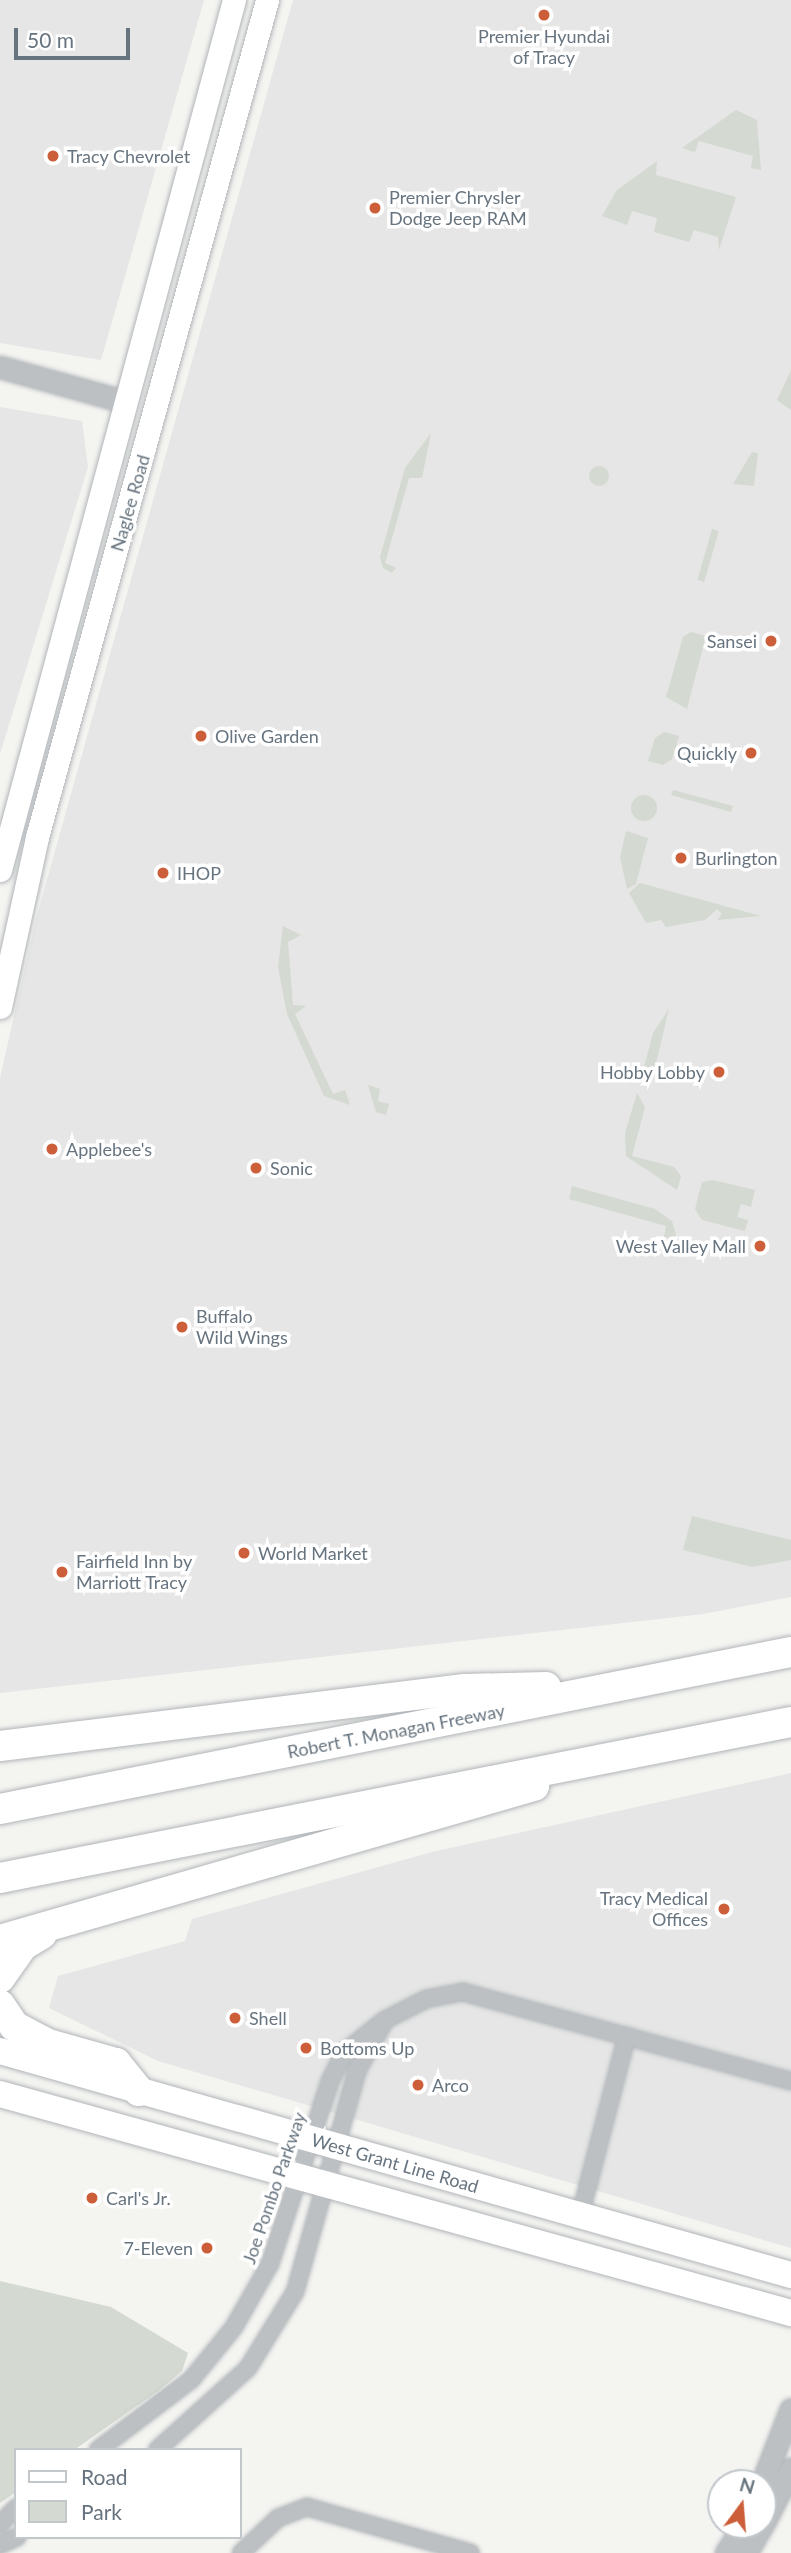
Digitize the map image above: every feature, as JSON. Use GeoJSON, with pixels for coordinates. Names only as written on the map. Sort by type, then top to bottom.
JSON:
{"type":"FeatureCollection","features":[{"type":"Feature","properties":{"kind":"highway","name":"Robert T. Monagan Freeway"},"geometry":{"type":"LineString","coordinates":[[0,1809],[791,1652]]}},
{"type":"Feature","properties":{"kind":"highway"},"geometry":{"type":"LineString","coordinates":[[0,1746],[465,1689],[596,1691]]}},
{"type":"Feature","properties":{"kind":"highway"},"geometry":{"type":"LineString","coordinates":[[0,1878],[791,1722]]}},
{"type":"Feature","properties":{"kind":"highway"},"geometry":{"type":"LineString","coordinates":[[0,1940],[503,1799],[597,1761]]}},
{"type":"Feature","properties":{"kind":"highway"},"geometry":{"type":"LineString","coordinates":[[0,1978],[22,1946],[53,1927]]}},
{"type":"Feature","properties":{"kind":"highway"},"geometry":{"type":"LineString","coordinates":[[0,2005],[15,2026],[48,2044],[116,2063],[139,2091]]}},
{"type":"Feature","properties":{"kind":"main road","name":"Naglee Road"},"geometry":{"type":"LineString","coordinates":[[0,870],[123,401],[234,0]]}},
{"type":"Feature","properties":{"kind":"main road","name":"Naglee Road"},"geometry":{"type":"LineString","coordinates":[[0,1007],[37,837],[267,0]]}},
{"type":"Feature","properties":{"kind":"main road","name":"West Grant Line Road"},"geometry":{"type":"LineString","coordinates":[[7,2057],[139,2091],[791,2274]]}},
{"type":"Feature","properties":{"kind":"main road","name":"West Grant Line Road"},"geometry":{"type":"LineString","coordinates":[[0,2094],[298,2173],[791,2313]]}},
{"type":"Feature","properties":{"kind":"street"},"geometry":{"type":"LineString","coordinates":[[0,367],[123,401]]}},
{"type":"Feature","properties":{"kind":"street","name":"Joe Pombo Parkway"},"geometry":{"type":"LineString","coordinates":[[159,2448],[220,2396],[272,2336],[295,2292],[326,2181],[322,2142],[345,2052],[385,2020],[426,1999],[463,1992],[791,2081]]}},
{"type":"Feature","properties":{"kind":"street","name":"Joe Pombo Parkway"},"geometry":{"type":"LineString","coordinates":[[101,2448],[191,2380],[234,2327],[270,2264],[298,2173],[322,2142],[385,2020]]}},
{"type":"Feature","properties":{"kind":"street"},"geometry":{"type":"LineString","coordinates":[[580,2216],[627,2036]]}},
{"type":"Feature","properties":{"kind":"street"},"geometry":{"type":"LineString","coordinates":[[767,2469],[791,2409]]}},
{"type":"Feature","properties":{"kind":"street"},"geometry":{"type":"LineString","coordinates":[[777,2496],[791,2469]]}},
{"type":"Feature","properties":{"kind":"street"},"geometry":{"type":"LineString","coordinates":[[241,2553],[293,2508],[340,2516],[460,2552]]}},
{"type":"Feature","properties":{"kind":"street"},"geometry":{"type":"LineString","coordinates":[[0,2524],[14,2510]]}},
{"type":"Feature","properties":{"kind":"shaded area"},"geometry":{"type":"Polygon","coordinates":[[[0,0],[204,0],[101,360],[0,343],[0,0]]]}},
{"type":"Feature","properties":{"kind":"shaded area","name":"West Valley Mall"},"geometry":{"type":"Polygon","coordinates":[[[293,0],[791,0],[791,1597],[703,1614],[0,1693],[0,1078],[36,919],[293,0]]]}},
{"type":"Feature","properties":{"kind":"shaded area"},"geometry":{"type":"Polygon","coordinates":[[[0,407],[82,421],[88,467],[0,754],[0,407]]]}},
{"type":"Feature","properties":{"kind":"shaded area"},"geometry":{"type":"Polygon","coordinates":[[[791,1773],[791,2248],[158,2061],[49,2008],[58,1976],[185,1941],[192,1919],[432,1852],[791,1773]]]}},
{"type":"Feature","properties":{"kind":"green space"},"geometry":{"type":"Polygon","coordinates":[[[736,110],[757,120],[761,170],[751,168],[753,156],[699,141],[695,152],[682,148],[736,110]]]}},
{"type":"Feature","properties":{"kind":"green space"},"geometry":{"type":"Polygon","coordinates":[[[657,161],[656,175],[736,197],[719,250],[718,237],[694,230],[689,242],[654,232],[657,218],[632,211],[627,225],[602,216],[617,190],[657,161]]]}},
{"type":"Feature","properties":{"kind":"green space"},"geometry":{"type":"Polygon","coordinates":[[[791,370],[791,410],[777,400],[791,370]]]}},
{"type":"Feature","properties":{"kind":"green space"},"geometry":{"type":"Polygon","coordinates":[[[431,433],[422,478],[409,478],[385,563],[396,568],[392,573],[383,568],[380,557],[405,468],[431,433]]]}},
{"type":"Feature","properties":{"kind":"green space"},"geometry":{"type":"Polygon","coordinates":[[[752,452],[758,453],[754,486],[733,484],[752,452]]]}},
{"type":"Feature","properties":{"kind":"green space"},"geometry":{"type":"Polygon","coordinates":[[[599,466],[606,469],[609,476],[606,483],[599,486],[592,483],[589,476],[592,469],[599,466]]]}},
{"type":"Feature","properties":{"kind":"green space"},"geometry":{"type":"Polygon","coordinates":[[[712,529],[719,531],[704,582],[697,580],[712,529]]]}},
{"type":"Feature","properties":{"kind":"green space"},"geometry":{"type":"Polygon","coordinates":[[[691,632],[706,636],[687,709],[666,697],[683,637],[691,632]]]}},
{"type":"Feature","properties":{"kind":"green space"},"geometry":{"type":"Polygon","coordinates":[[[664,732],[679,736],[672,759],[663,765],[648,761],[655,738],[664,732]]]}},
{"type":"Feature","properties":{"kind":"green space"},"geometry":{"type":"Polygon","coordinates":[[[673,790],[733,806],[731,812],[671,795],[673,790]]]}},
{"type":"Feature","properties":{"kind":"green space"},"geometry":{"type":"Polygon","coordinates":[[[644,795],[653,799],[657,808],[653,817],[644,821],[635,817],[631,808],[635,799],[644,795]]]}},
{"type":"Feature","properties":{"kind":"green space"},"geometry":{"type":"Polygon","coordinates":[[[626,831],[648,838],[636,884],[627,889],[620,857],[626,831]]]}},
{"type":"Feature","properties":{"kind":"green space"},"geometry":{"type":"Polygon","coordinates":[[[640,883],[761,916],[717,920],[722,914],[717,909],[705,920],[666,927],[661,920],[646,923],[629,893],[640,883]]]}},
{"type":"Feature","properties":{"kind":"green space"},"geometry":{"type":"Polygon","coordinates":[[[283,926],[301,935],[288,942],[293,1005],[306,1006],[295,1014],[333,1094],[345,1090],[350,1105],[324,1096],[287,1014],[278,967],[283,926]]]}},
{"type":"Feature","properties":{"kind":"green space"},"geometry":{"type":"Polygon","coordinates":[[[669,1009],[655,1067],[642,1075],[653,1033],[669,1009]]]}},
{"type":"Feature","properties":{"kind":"green space"},"geometry":{"type":"Polygon","coordinates":[[[368,1085],[380,1089],[378,1101],[389,1104],[386,1115],[376,1112],[368,1085]]]}},
{"type":"Feature","properties":{"kind":"green space"},"geometry":{"type":"Polygon","coordinates":[[[637,1093],[645,1107],[632,1156],[674,1167],[681,1176],[677,1190],[626,1156],[625,1133],[637,1093]]]}},
{"type":"Feature","properties":{"kind":"green space"},"geometry":{"type":"Polygon","coordinates":[[[713,1180],[755,1190],[751,1207],[741,1204],[737,1217],[748,1220],[745,1231],[702,1220],[695,1209],[702,1182],[713,1180]]]}},
{"type":"Feature","properties":{"kind":"green space"},"geometry":{"type":"Polygon","coordinates":[[[572,1186],[655,1209],[672,1221],[677,1239],[664,1237],[666,1226],[569,1199],[572,1186]]]}},
{"type":"Feature","properties":{"kind":"green space"},"geometry":{"type":"Polygon","coordinates":[[[692,1516],[791,1540],[791,1560],[752,1567],[683,1550],[692,1516]]]}},
{"type":"Feature","properties":{"kind":"green space"},"geometry":{"type":"Polygon","coordinates":[[[0,2281],[111,2307],[188,2353],[182,2371],[77,2448],[14,2448],[14,2493],[0,2503],[0,2281]]]}},
{"type":"Feature","properties":{"kind":"place","name":"Premier Hyundai of Tracy"},"geometry":{"type":"Point","coordinates":[544,15]}},
{"type":"Feature","properties":{"kind":"place","name":"Tracy Chevrolet"},"geometry":{"type":"Point","coordinates":[53,156]}},
{"type":"Feature","properties":{"kind":"place","name":"Premier Chrysler Dodge Jeep RAM"},"geometry":{"type":"Point","coordinates":[375,208]}},
{"type":"Feature","properties":{"kind":"place","name":"Sansei"},"geometry":{"type":"Point","coordinates":[771,641]}},
{"type":"Feature","properties":{"kind":"place","name":"Olive Garden"},"geometry":{"type":"Point","coordinates":[201,736]}},
{"type":"Feature","properties":{"kind":"place","name":"Quickly"},"geometry":{"type":"Point","coordinates":[751,753]}},
{"type":"Feature","properties":{"kind":"place","name":"Burlington"},"geometry":{"type":"Point","coordinates":[681,858]}},
{"type":"Feature","properties":{"kind":"place","name":"IHOP"},"geometry":{"type":"Point","coordinates":[163,873]}},
{"type":"Feature","properties":{"kind":"place","name":"Hobby Lobby"},"geometry":{"type":"Point","coordinates":[719,1072]}},
{"type":"Feature","properties":{"kind":"place","name":"Applebee's"},"geometry":{"type":"Point","coordinates":[52,1149]}},
{"type":"Feature","properties":{"kind":"place","name":"Sonic"},"geometry":{"type":"Point","coordinates":[256,1168]}},
{"type":"Feature","properties":{"kind":"place","name":"West Valley Mall"},"geometry":{"type":"Point","coordinates":[760,1246]}},
{"type":"Feature","properties":{"kind":"place","name":"Buffalo Wild Wings"},"geometry":{"type":"Point","coordinates":[182,1327]}},
{"type":"Feature","properties":{"kind":"place","name":"World Market"},"geometry":{"type":"Point","coordinates":[244,1553]}},
{"type":"Feature","properties":{"kind":"place","name":"Fairfield Inn by Marriott Tracy"},"geometry":{"type":"Point","coordinates":[62,1572]}},
{"type":"Feature","properties":{"kind":"place","name":"Tracy Medical Offices"},"geometry":{"type":"Point","coordinates":[724,1909]}},
{"type":"Feature","properties":{"kind":"place","name":"Shell"},"geometry":{"type":"Point","coordinates":[235,2018]}},
{"type":"Feature","properties":{"kind":"place","name":"Bottoms Up"},"geometry":{"type":"Point","coordinates":[306,2048]}},
{"type":"Feature","properties":{"kind":"place","name":"Arco"},"geometry":{"type":"Point","coordinates":[418,2085]}},
{"type":"Feature","properties":{"kind":"place","name":"Carl's Jr."},"geometry":{"type":"Point","coordinates":[92,2198]}},
{"type":"Feature","properties":{"kind":"place","name":"7-Eleven"},"geometry":{"type":"Point","coordinates":[207,2248]}}]}
